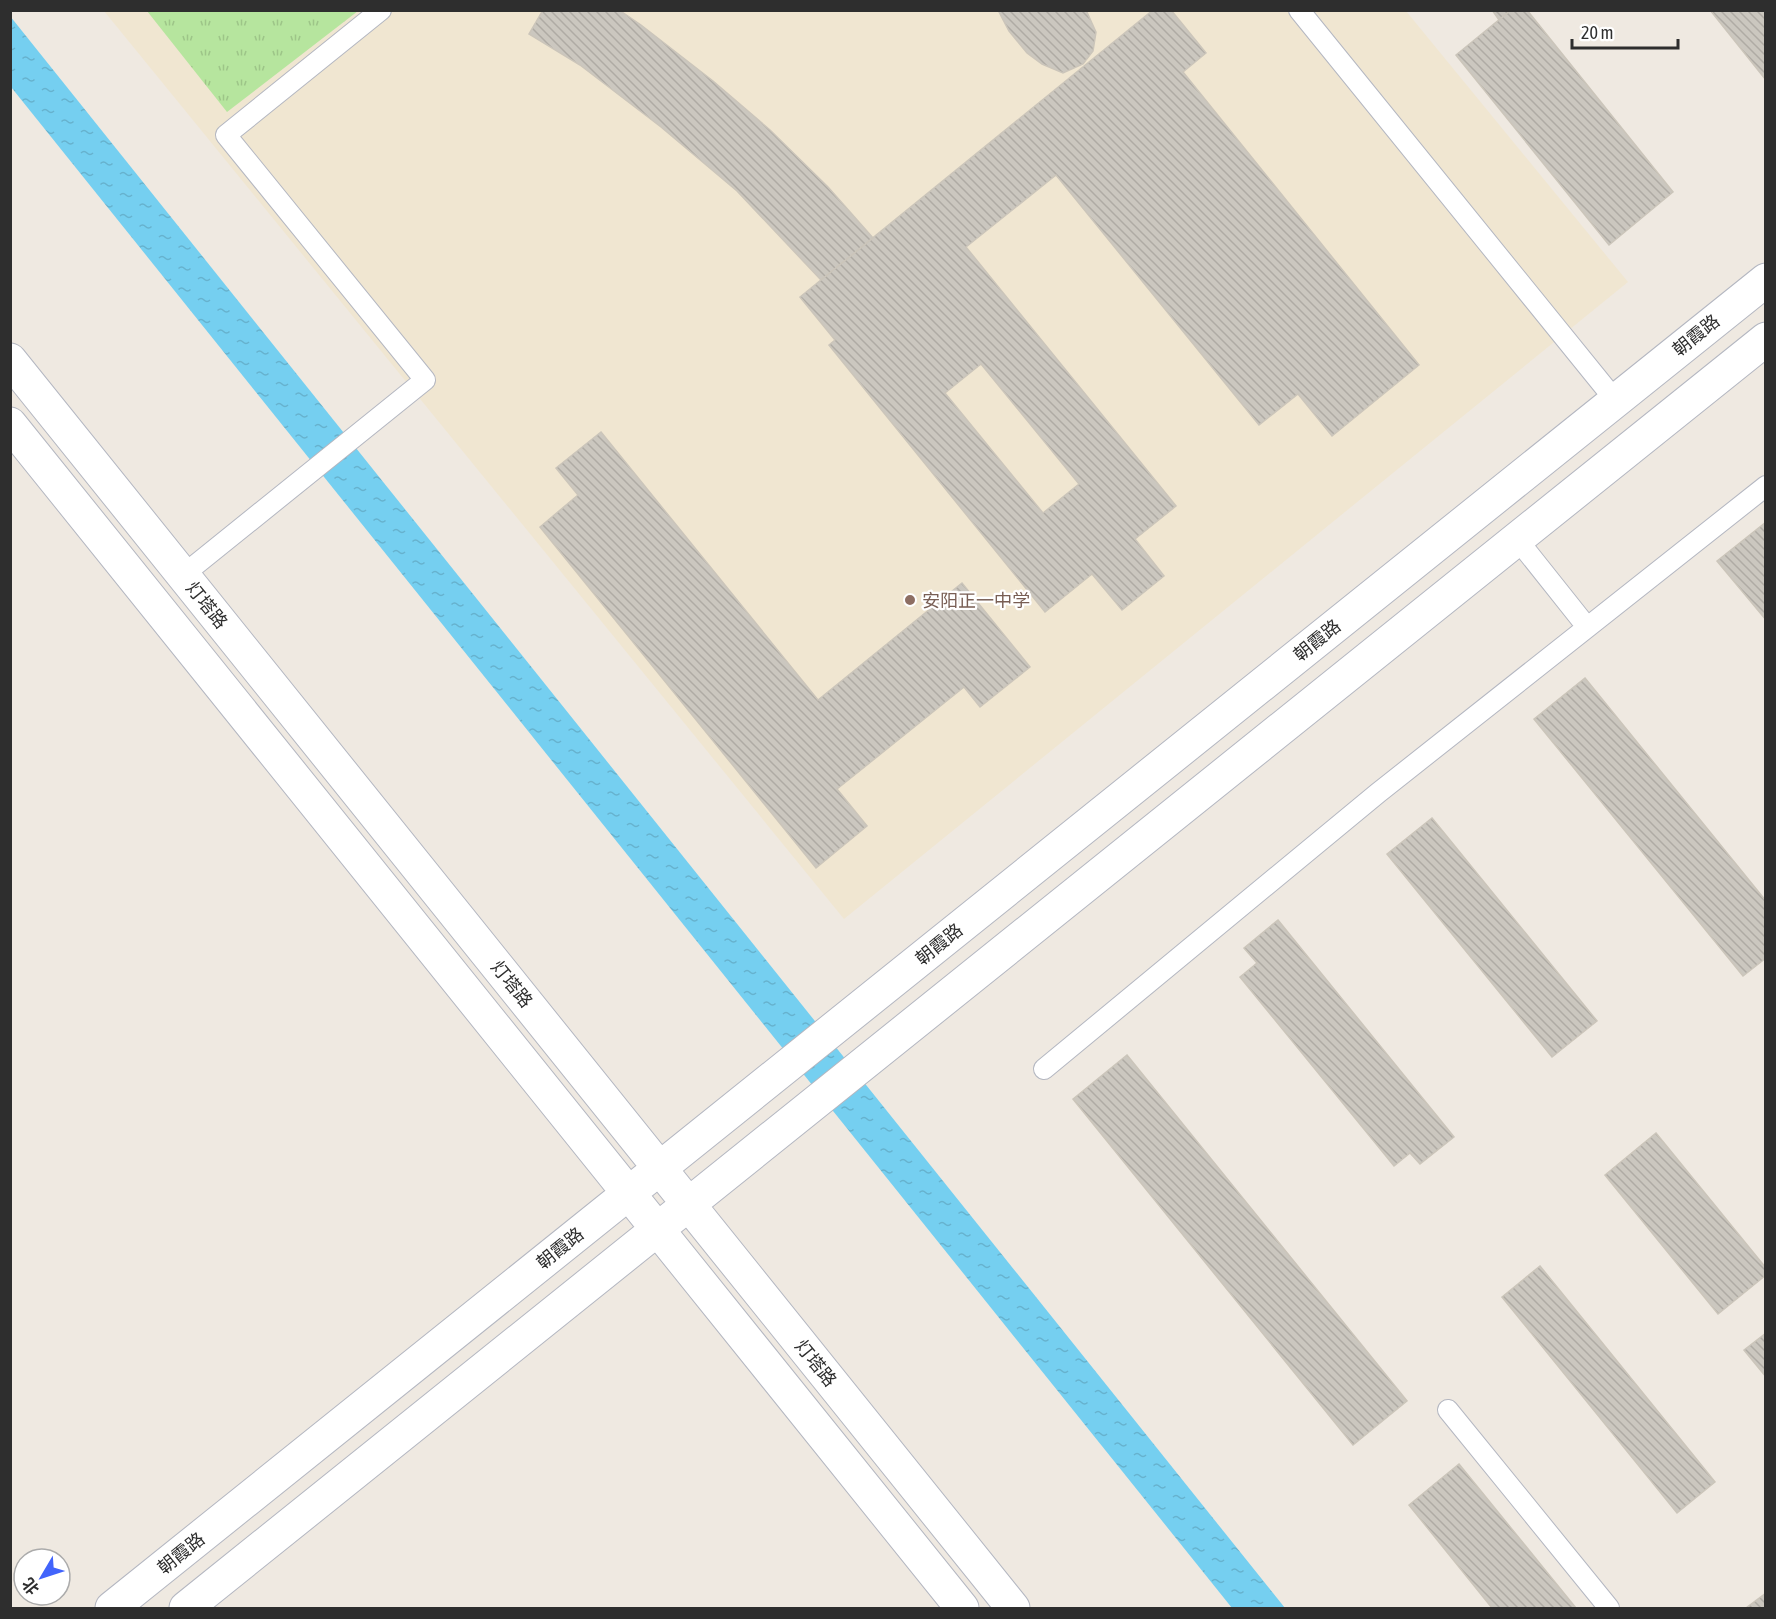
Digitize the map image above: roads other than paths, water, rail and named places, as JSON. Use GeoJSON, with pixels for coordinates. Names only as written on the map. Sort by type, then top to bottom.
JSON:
{"type":"FeatureCollection","features":[{"type":"Feature","properties":{"kind":"street","name":"朝霞路"},"geometry":{"type":"LineString","coordinates":[[112,1608],[1766,280]]}},
{"type":"Feature","properties":{"kind":"street"},"geometry":{"type":"LineString","coordinates":[[186,1608],[1766,339]]}},
{"type":"Feature","properties":{"kind":"street","name":"灯塔路"},"geometry":{"type":"LineString","coordinates":[[10,360],[1013,1608]]}},
{"type":"Feature","properties":{"kind":"street"},"geometry":{"type":"LineString","coordinates":[[10,423],[962,1608]]}},
{"type":"Feature","properties":{"kind":"lane"},"geometry":{"type":"LineString","coordinates":[[183,575],[425,380],[226,135],[381,10]]}},
{"type":"Feature","properties":{"kind":"lane"},"geometry":{"type":"LineString","coordinates":[[1299,10],[1615,400]]}},
{"type":"Feature","properties":{"kind":"lane"},"geometry":{"type":"LineString","coordinates":[[1044,1069],[1378,793],[1766,486]]}},
{"type":"Feature","properties":{"kind":"lane"},"geometry":{"type":"LineString","coordinates":[[1517,539],[1587,627]]}},
{"type":"Feature","properties":{"kind":"lane"},"geometry":{"type":"LineString","coordinates":[[1448,1410],[1609,1608]]}},
{"type":"Feature","properties":{"kind":"water"},"geometry":{"type":"Polygon","coordinates":[[[10,16],[1285,1608],[1232,1608],[11,87],[10,16]]]}},
{"type":"Feature","properties":{"kind":"place","name":"安阳正一中学"},"geometry":{"type":"Point","coordinates":[910,600]}}]}
